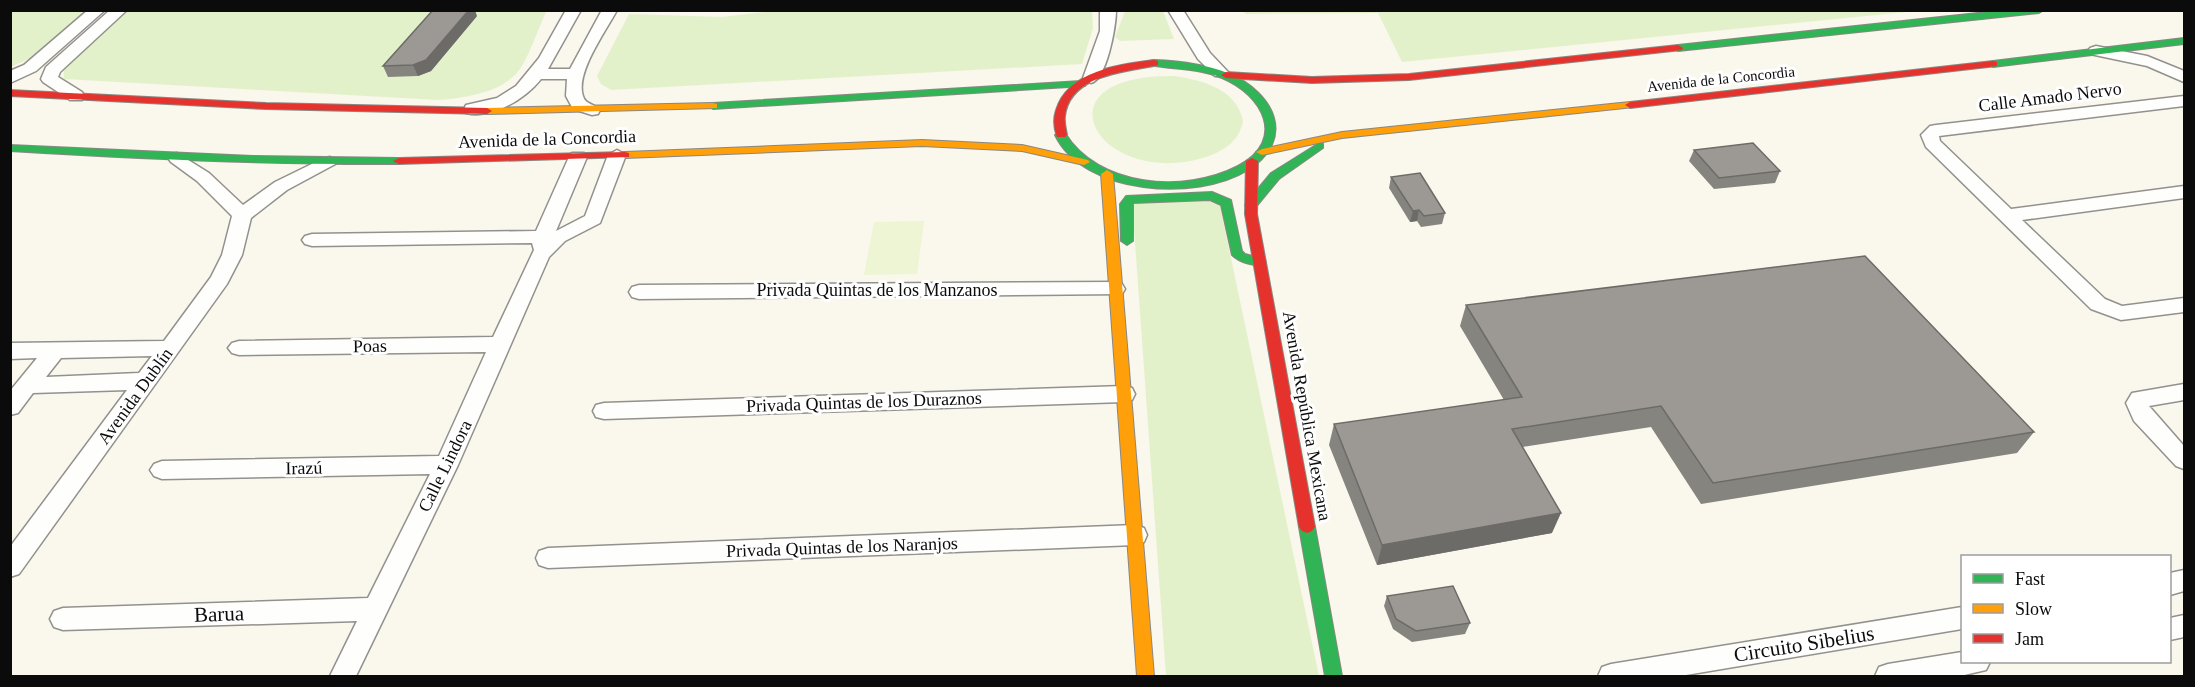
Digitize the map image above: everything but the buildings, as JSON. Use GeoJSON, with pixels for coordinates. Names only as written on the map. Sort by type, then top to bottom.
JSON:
{"type":"FeatureCollection","features":[{"type":"Feature","properties":{"kind":"main road","name":"Avenida de la Concordia"},"geometry":{"type":"LineString","coordinates":[[1224,74],[1312,80],[1409,77],[2039,10]]}},
{"type":"Feature","properties":{"kind":"main road","name":"Avenida de la Concordia"},"geometry":{"type":"LineString","coordinates":[[1257,157],[1342,135],[1439,123],[1700,98],[2184,41]]}},
{"type":"Feature","properties":{"kind":"main road"},"geometry":{"type":"LineString","coordinates":[[1154,63],[1182,64],[1224,74],[1259,97],[1268,110],[1272,124],[1270,138],[1257,157],[1214,179],[1190,184],[1165,185],[1134,182],[1107,174],[1084,162],[1062,139],[1058,126],[1060,111],[1067,96],[1086,81],[1126,66],[1154,63]]}},
{"type":"Feature","properties":{"kind":"main road"},"geometry":{"type":"LineString","coordinates":[[1389,91],[1409,77]]}},
{"type":"Feature","properties":{"kind":"main road","name":"Avenida de la Concordia"},"geometry":{"type":"LineString","coordinates":[[10,93],[279,107],[463,111],[592,110],[877,98],[1086,81]]}},
{"type":"Feature","properties":{"kind":"main road"},"geometry":{"type":"LineString","coordinates":[[877,98],[888,102],[897,112]]}},
{"type":"Feature","properties":{"kind":"main road"},"geometry":{"type":"LineString","coordinates":[[1405,115],[1439,123]]}},
{"type":"Feature","properties":{"kind":"main road"},"geometry":{"type":"LineString","coordinates":[[767,149],[879,132]]}},
{"type":"Feature","properties":{"kind":"main road"},"geometry":{"type":"LineString","coordinates":[[1251,206],[1275,176],[1294,160],[1342,135]]}},
{"type":"Feature","properties":{"kind":"main road","name":"Avenida de la Concordia"},"geometry":{"type":"LineString","coordinates":[[10,148],[177,158],[330,162],[578,157],[947,144],[1022,148],[1084,162]]}},
{"type":"Feature","properties":{"kind":"main road","name":"Avenida República Mexicana"},"geometry":{"type":"LineString","coordinates":[[1257,157],[1251,206],[1334,676]]}},
{"type":"Feature","properties":{"kind":"main road"},"geometry":{"type":"LineString","coordinates":[[1107,174],[1146,676]]}},
{"type":"Feature","properties":{"kind":"main road"},"geometry":{"type":"LineString","coordinates":[[1113,267],[1126,257],[1126,204],[1130,199],[1138,197],[1212,196],[1221,199],[1227,203],[1236,252],[1241,257],[1260,262]]}},
{"type":"Feature","properties":{"kind":"street"},"geometry":{"type":"LineString","coordinates":[[10,78],[30,69],[98,10]]}},
{"type":"Feature","properties":{"kind":"street"},"geometry":{"type":"LineString","coordinates":[[76,96],[49,79],[52,70],[120,10]]}},
{"type":"Feature","properties":{"kind":"street"},"geometry":{"type":"LineString","coordinates":[[463,111],[510,98],[521,91],[535,74],[574,10]]}},
{"type":"Feature","properties":{"kind":"street"},"geometry":{"type":"LineString","coordinates":[[592,110],[574,100],[571,91],[574,74],[610,10]]}},
{"type":"Feature","properties":{"kind":"street"},"geometry":{"type":"LineString","coordinates":[[1086,81],[1108,31],[1108,10]]}},
{"type":"Feature","properties":{"kind":"street"},"geometry":{"type":"LineString","coordinates":[[1175,10],[1204,57],[1224,74]]}},
{"type":"Feature","properties":{"kind":"street"},"geometry":{"type":"LineString","coordinates":[[563,30],[599,30]]}},
{"type":"Feature","properties":{"kind":"street","name":"Calle Amado Nervo"},"geometry":{"type":"LineString","coordinates":[[2092,51],[2148,60],[2168,66],[2184,77]]}},
{"type":"Feature","properties":{"kind":"street"},"geometry":{"type":"LineString","coordinates":[[535,74],[574,74]]}},
{"type":"Feature","properties":{"kind":"street","name":"Calle Amado Nervo"},"geometry":{"type":"LineString","coordinates":[[2005,216],[1932,143],[1930,135],[1936,130],[2184,101]]}},
{"type":"Feature","properties":{"kind":"street"},"geometry":{"type":"LineString","coordinates":[[312,240],[547,243],[578,230],[593,219],[618,155]]}},
{"type":"Feature","properties":{"kind":"street","name":"Calle Lindora"},"geometry":{"type":"LineString","coordinates":[[344,676],[502,344],[547,243],[578,157]]}},
{"type":"Feature","properties":{"kind":"street"},"geometry":{"type":"LineString","coordinates":[[177,158],[203,177],[242,215],[281,186],[330,162]]}},
{"type":"Feature","properties":{"kind":"street"},"geometry":{"type":"LineString","coordinates":[[2005,216],[2184,192]]}},
{"type":"Feature","properties":{"kind":"street","name":"Avenida Dublín"},"geometry":{"type":"LineString","coordinates":[[10,567],[220,279],[232,255],[242,215]]}},
{"type":"Feature","properties":{"kind":"street"},"geometry":{"type":"LineString","coordinates":[[2005,216],[2098,304],[2121,313],[2184,305]]}},
{"type":"Feature","properties":{"kind":"street","name":"Privada Quintas de los Manzanos"},"geometry":{"type":"LineString","coordinates":[[639,292],[1115,289]]}},
{"type":"Feature","properties":{"kind":"street","name":"Poas"},"geometry":{"type":"LineString","coordinates":[[239,348],[502,344]]}},
{"type":"Feature","properties":{"kind":"street"},"geometry":{"type":"LineString","coordinates":[[10,351],[170,348]]}},
{"type":"Feature","properties":{"kind":"street"},"geometry":{"type":"LineString","coordinates":[[10,407],[56,350]]}},
{"type":"Feature","properties":{"kind":"street"},"geometry":{"type":"LineString","coordinates":[[30,385],[146,381]]}},
{"type":"Feature","properties":{"kind":"street"},"geometry":{"type":"LineString","coordinates":[[2184,392],[2140,399],[2137,403],[2142,415],[2184,460]]}},
{"type":"Feature","properties":{"kind":"street","name":"Privada Quintas de los Duraznos"},"geometry":{"type":"LineString","coordinates":[[604,411],[1124,394]]}},
{"type":"Feature","properties":{"kind":"street","name":"Irazú"},"geometry":{"type":"LineString","coordinates":[[162,470],[446,465]]}},
{"type":"Feature","properties":{"kind":"street","name":"Privada Quintas de los Naranjos"},"geometry":{"type":"LineString","coordinates":[[548,558],[1136,535]]}},
{"type":"Feature","properties":{"kind":"street","name":"Barua"},"geometry":{"type":"LineString","coordinates":[[63,620],[375,609]]}},
{"type":"Feature","properties":{"kind":"street","name":"Circuito Sibelius"},"geometry":{"type":"LineString","coordinates":[[1611,676],[1961,618]]}},
{"type":"Feature","properties":{"kind":"street"},"geometry":{"type":"LineString","coordinates":[[1888,676],[1971,663]]}},
{"type":"Feature","properties":{"kind":"green space"},"geometry":{"type":"Polygon","coordinates":[[[518,10],[546,12],[529,53],[516,74],[500,86],[458,98],[438,100],[64,79],[63,62],[123,11],[518,10]]]}},
{"type":"Feature","properties":{"kind":"green space"},"geometry":{"type":"Polygon","coordinates":[[[10,11],[92,11],[44,52],[11,67],[10,11]]]}},
{"type":"Feature","properties":{"kind":"green space"},"geometry":{"type":"Polygon","coordinates":[[[773,11],[1092,11],[1093,28],[1082,64],[611,90],[601,84],[597,76],[629,14],[722,17],[773,11]]]}},
{"type":"Feature","properties":{"kind":"green space"},"geometry":{"type":"Polygon","coordinates":[[[1125,11],[1163,11],[1174,39],[1120,41],[1115,37],[1125,11]]]}},
{"type":"Feature","properties":{"kind":"green space"},"geometry":{"type":"Polygon","coordinates":[[[1242,11],[1917,11],[1402,62],[1378,13],[1246,14],[1242,11]]]}},
{"type":"Feature","properties":{"kind":"green space"},"geometry":{"type":"Polygon","coordinates":[[[1174,76],[1196,80],[1217,88],[1234,101],[1243,121],[1239,133],[1221,151],[1209,156],[1170,163],[1137,159],[1112,146],[1096,129],[1093,110],[1103,93],[1130,80],[1174,76]]]}},
{"type":"Feature","properties":{"kind":"green space"},"geometry":{"type":"Polygon","coordinates":[[[1132,201],[1219,201],[1319,676],[1166,676],[1132,201]]]}},
{"type":"Feature","properties":{"kind":"green space"},"geometry":{"type":"Polygon","coordinates":[[[924,221],[917,274],[864,275],[874,222],[924,221]]]}},
{"type":"Feature","properties":{"kind":"traffic: fast"},"geometry":{"type":"LineString","coordinates":[[1678,48],[2039,10]]}},
{"type":"Feature","properties":{"kind":"traffic: fast"},"geometry":{"type":"LineString","coordinates":[[1993,64],[2184,41]]}},
{"type":"Feature","properties":{"kind":"traffic: fast"},"geometry":{"type":"LineString","coordinates":[[1061,135],[1075,155],[1097,170],[1113,177],[1153,184],[1201,182],[1224,177],[1244,168],[1260,155],[1270,137],[1271,124],[1265,107],[1252,92],[1240,83],[1213,71],[1184,65],[1154,63]]}},
{"type":"Feature","properties":{"kind":"traffic: fast"},"geometry":{"type":"LineString","coordinates":[[713,106],[1081,84]]}},
{"type":"Feature","properties":{"kind":"traffic: fast"},"geometry":{"type":"LineString","coordinates":[[1251,205],[1275,176],[1319,146]]}},
{"type":"Feature","properties":{"kind":"traffic: fast"},"geometry":{"type":"LineString","coordinates":[[10,148],[253,160],[399,161]]}},
{"type":"Feature","properties":{"kind":"traffic: fast"},"geometry":{"type":"LineString","coordinates":[[1127,241],[1126,204],[1130,199],[1212,196],[1227,203],[1236,252],[1241,257],[1260,262]]}},
{"type":"Feature","properties":{"kind":"traffic: fast"},"geometry":{"type":"LineString","coordinates":[[1307,527],[1334,676]]}},
{"type":"Feature","properties":{"kind":"traffic: slow"},"geometry":{"type":"LineString","coordinates":[[1262,152],[1342,135],[1630,105]]}},
{"type":"Feature","properties":{"kind":"traffic: slow"},"geometry":{"type":"LineString","coordinates":[[487,111],[713,106]]}},
{"type":"Feature","properties":{"kind":"traffic: slow"},"geometry":{"type":"LineString","coordinates":[[625,155],[922,143],[1022,148],[1084,162]]}},
{"type":"Feature","properties":{"kind":"traffic: slow"},"geometry":{"type":"LineString","coordinates":[[1107,174],[1146,676]]}},
{"type":"Feature","properties":{"kind":"traffic: jam"},"geometry":{"type":"LineString","coordinates":[[1226,75],[1312,80],[1409,77],[1678,48]]}},
{"type":"Feature","properties":{"kind":"traffic: jam"},"geometry":{"type":"LineString","coordinates":[[1061,135],[1059,116],[1064,101],[1074,89],[1104,73],[1154,63]]}},
{"type":"Feature","properties":{"kind":"traffic: jam"},"geometry":{"type":"LineString","coordinates":[[1630,105],[1993,64]]}},
{"type":"Feature","properties":{"kind":"traffic: jam"},"geometry":{"type":"LineString","coordinates":[[10,93],[266,106],[487,111]]}},
{"type":"Feature","properties":{"kind":"traffic: jam"},"geometry":{"type":"LineString","coordinates":[[399,161],[625,155]]}},
{"type":"Feature","properties":{"kind":"traffic: jam"},"geometry":{"type":"LineString","coordinates":[[1252,161],[1251,214],[1307,527]]}}]}
